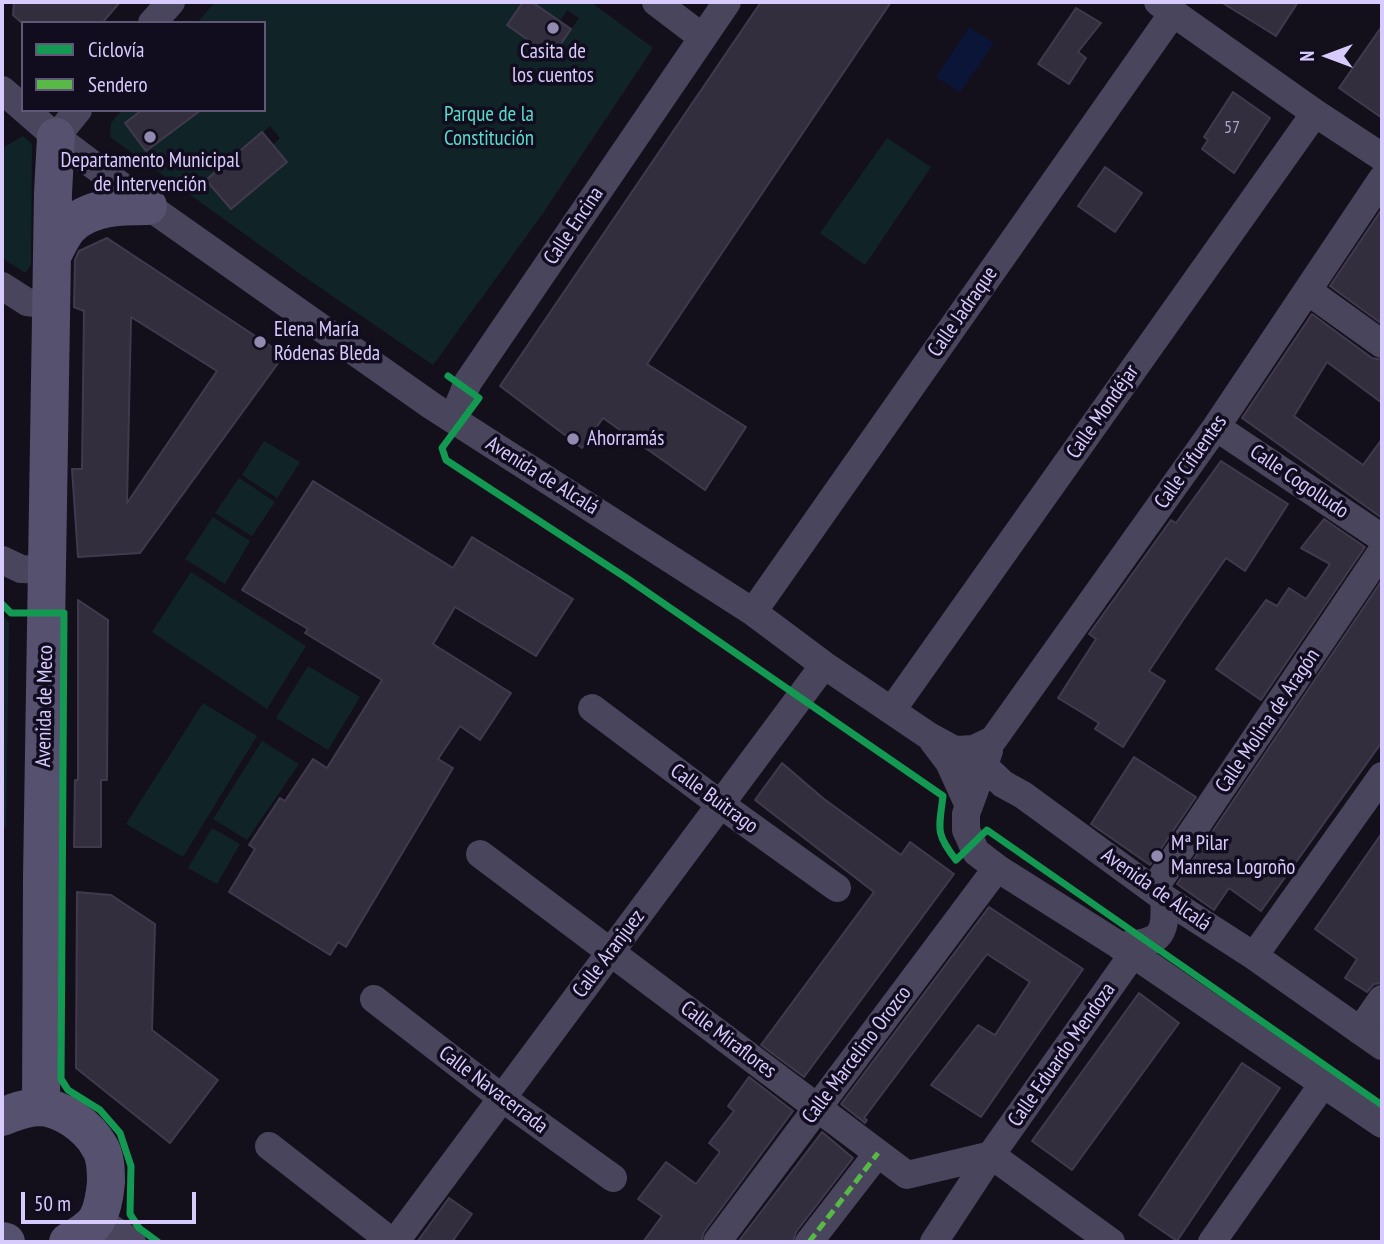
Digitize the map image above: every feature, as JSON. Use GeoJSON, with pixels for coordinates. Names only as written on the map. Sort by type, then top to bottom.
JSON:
{"type":"FeatureCollection","features":[{"type":"Feature","properties":{"kind":"street"},"geometry":{"type":"LineString","coordinates":[[154,21],[171,2]]}},
{"type":"Feature","properties":{"kind":"street"},"geometry":{"type":"LineString","coordinates":[[656,2],[702,37]]}},
{"type":"Feature","properties":{"kind":"street","name":"Calle Encina"},"geometry":{"type":"LineString","coordinates":[[453,419],[468,382],[727,2]]}},
{"type":"Feature","properties":{"kind":"street"},"geometry":{"type":"LineString","coordinates":[[1166,7],[1382,158]]}},
{"type":"Feature","properties":{"kind":"street","name":"Calle Jadraque"},"geometry":{"type":"LineString","coordinates":[[753,612],[1166,7]]}},
{"type":"Feature","properties":{"kind":"street","name":"Avenida de Alcalá"},"geometry":{"type":"LineString","coordinates":[[38,112],[67,124],[148,206],[453,419],[753,612],[824,665],[929,736],[993,764],[1023,795],[1158,894],[1254,956],[1371,1039]]}},
{"type":"Feature","properties":{"kind":"street","name":"Calle Mondéjar"},"geometry":{"type":"LineString","coordinates":[[892,710],[1315,113]]}},
{"type":"Feature","properties":{"kind":"street","name":"Avenida de Meco"},"geometry":{"type":"LineString","coordinates":[[41,1107],[52,256],[67,124]]}},
{"type":"Feature","properties":{"kind":"street","name":"Calle Cifuentes"},"geometry":{"type":"LineString","coordinates":[[972,800],[993,764],[1382,179]]}},
{"type":"Feature","properties":{"kind":"street"},"geometry":{"type":"LineString","coordinates":[[52,256],[69,227],[96,211],[121,206],[148,206]]}},
{"type":"Feature","properties":{"kind":"street"},"geometry":{"type":"LineString","coordinates":[[2,286],[27,302],[51,305]]}},
{"type":"Feature","properties":{"kind":"street"},"geometry":{"type":"LineString","coordinates":[[1308,291],[1382,344]]}},
{"type":"Feature","properties":{"kind":"street","name":"Calle Cogolludo"},"geometry":{"type":"LineString","coordinates":[[1216,427],[1382,538]]}},
{"type":"Feature","properties":{"kind":"street","name":"Calle Molina de Aragón"},"geometry":{"type":"LineString","coordinates":[[1158,894],[1382,551]]}},
{"type":"Feature","properties":{"kind":"street"},"geometry":{"type":"LineString","coordinates":[[2,560],[21,569],[47,570]]}},
{"type":"Feature","properties":{"kind":"street","name":"Calle Aranjuez"},"geometry":{"type":"LineString","coordinates":[[394,1242],[824,665]]}},
{"type":"Feature","properties":{"kind":"street","name":"Calle Buitrago"},"geometry":{"type":"LineString","coordinates":[[592,708],[837,888]]}},
{"type":"Feature","properties":{"kind":"street","name":"Avenida de Alcalá"},"geometry":{"type":"LineString","coordinates":[[929,736],[949,762],[972,800],[966,814],[966,830],[976,852],[1382,1124]]}},
{"type":"Feature","properties":{"kind":"street"},"geometry":{"type":"LineString","coordinates":[[1254,956],[1382,776]]}},
{"type":"Feature","properties":{"kind":"street","name":"Calle Miraflores"},"geometry":{"type":"LineString","coordinates":[[480,854],[907,1175],[991,1155]]}},
{"type":"Feature","properties":{"kind":"street","name":"Calle Marcelino Orozco"},"geometry":{"type":"LineString","coordinates":[[718,1242],[997,867]]}},
{"type":"Feature","properties":{"kind":"street"},"geometry":{"type":"LineString","coordinates":[[1126,950],[1149,943],[1160,933],[1165,917],[1158,894]]}},
{"type":"Feature","properties":{"kind":"street","name":"Calle Eduardo Mendoza"},"geometry":{"type":"LineString","coordinates":[[934,1242],[1126,950]]}},
{"type":"Feature","properties":{"kind":"street","name":"Calle Navacerrada"},"geometry":{"type":"LineString","coordinates":[[374,999],[502,1098],[613,1178]]}},
{"type":"Feature","properties":{"kind":"street"},"geometry":{"type":"LineString","coordinates":[[1371,1039],[1382,999]]}},
{"type":"Feature","properties":{"kind":"street"},"geometry":{"type":"LineString","coordinates":[[1212,1242],[1323,1084]]}},
{"type":"Feature","properties":{"kind":"street"},"geometry":{"type":"LineString","coordinates":[[2,1117],[18,1110],[41,1107],[67,1115],[85,1129],[100,1147],[107,1170],[105,1196],[97,1219],[84,1233],[68,1242]]}},
{"type":"Feature","properties":{"kind":"street"},"geometry":{"type":"LineString","coordinates":[[269,1146],[394,1242]]}},
{"type":"Feature","properties":{"kind":"street"},"geometry":{"type":"LineString","coordinates":[[809,1242],[878,1153]]}},
{"type":"Feature","properties":{"kind":"street"},"geometry":{"type":"LineString","coordinates":[[991,1155],[1111,1242]]}},
{"type":"Feature","properties":{"kind":"street"},"geometry":{"type":"LineString","coordinates":[[97,1219],[132,1242]]}},
{"type":"Feature","properties":{"kind":"green space","name":"Parque de la Constitución"},"geometry":{"type":"Polygon","coordinates":[[[215,2],[523,2],[507,25],[552,57],[579,18],[567,10],[560,21],[532,2],[591,2],[653,48],[541,216],[433,365],[296,271],[110,137],[111,123],[120,112],[139,112],[125,123],[146,151],[198,112],[266,112],[266,21],[199,21],[215,2]],[[270,126],[207,180],[231,209],[287,162],[273,145],[280,138],[270,126]]]}},
{"type":"Feature","properties":{"kind":"green space"},"geometry":{"type":"Polygon","coordinates":[[[23,136],[32,144],[31,265],[25,273],[2,258],[2,148],[23,136]]]}},
{"type":"Feature","properties":{"kind":"green space"},"geometry":{"type":"Polygon","coordinates":[[[887,138],[931,167],[865,265],[820,233],[887,138]]]}},
{"type":"Feature","properties":{"kind":"green space"},"geometry":{"type":"Polygon","coordinates":[[[264,441],[300,462],[277,498],[242,475],[264,441]]]}},
{"type":"Feature","properties":{"kind":"green space"},"geometry":{"type":"Polygon","coordinates":[[[239,478],[275,502],[252,536],[215,513],[239,478]]]}},
{"type":"Feature","properties":{"kind":"green space"},"geometry":{"type":"Polygon","coordinates":[[[213,517],[250,541],[225,584],[185,559],[213,517]]]}},
{"type":"Feature","properties":{"kind":"green space"},"geometry":{"type":"Polygon","coordinates":[[[191,572],[306,646],[267,709],[152,632],[191,572]]]}},
{"type":"Feature","properties":{"kind":"green space"},"geometry":{"type":"Polygon","coordinates":[[[2,615],[9,622],[6,828],[2,824],[2,615]]]}},
{"type":"Feature","properties":{"kind":"green space"},"geometry":{"type":"Polygon","coordinates":[[[308,666],[360,697],[328,750],[276,718],[308,666]]]}},
{"type":"Feature","properties":{"kind":"green space"},"geometry":{"type":"Polygon","coordinates":[[[203,703],[257,736],[183,857],[126,824],[203,703]]]}},
{"type":"Feature","properties":{"kind":"green space"},"geometry":{"type":"Polygon","coordinates":[[[262,741],[299,764],[247,840],[213,819],[262,741]]]}},
{"type":"Feature","properties":{"kind":"green space"},"geometry":{"type":"Polygon","coordinates":[[[212,828],[240,844],[217,884],[188,868],[212,828]]]}},
{"type":"Feature","properties":{"kind":"water"},"geometry":{"type":"Polygon","coordinates":[[[969,27],[994,43],[960,92],[936,77],[969,27]]]}},
{"type":"Feature","properties":{"kind":"building"},"geometry":{"type":"Polygon","coordinates":[[[14,2],[120,2],[104,21],[21,22],[13,15],[14,2]]]}},
{"type":"Feature","properties":{"kind":"building","name":"Casita de los cuentos"},"geometry":{"type":"Polygon","coordinates":[[[523,2],[532,2],[571,29],[552,57],[507,25],[523,2]]]}},
{"type":"Feature","properties":{"kind":"building"},"geometry":{"type":"Polygon","coordinates":[[[761,2],[891,2],[647,364],[746,427],[705,490],[603,418],[582,448],[500,386],[761,2]]]}},
{"type":"Feature","properties":{"kind":"building"},"geometry":{"type":"Polygon","coordinates":[[[1221,2],[1298,2],[1276,36],[1221,2]]]}},
{"type":"Feature","properties":{"kind":"building"},"geometry":{"type":"Polygon","coordinates":[[[1076,8],[1101,23],[1078,52],[1086,58],[1069,84],[1038,64],[1076,8]]]}},
{"type":"Feature","properties":{"kind":"building"},"geometry":{"type":"Polygon","coordinates":[[[1382,26],[1382,118],[1339,88],[1382,26]]]}},
{"type":"Feature","properties":{"kind":"building"},"geometry":{"type":"Polygon","coordinates":[[[1233,92],[1270,118],[1234,173],[1202,149],[1208,140],[1204,137],[1233,92]]]}},
{"type":"Feature","properties":{"kind":"building","name":"Departamento Municipal de Intervención"},"geometry":{"type":"Polygon","coordinates":[[[139,112],[198,112],[146,151],[125,123],[139,112]]]}},
{"type":"Feature","properties":{"kind":"building"},"geometry":{"type":"Polygon","coordinates":[[[262,132],[287,162],[231,209],[206,180],[262,132]]]}},
{"type":"Feature","properties":{"kind":"building"},"geometry":{"type":"Polygon","coordinates":[[[1105,167],[1142,193],[1115,232],[1078,206],[1105,167]]]}},
{"type":"Feature","properties":{"kind":"building"},"geometry":{"type":"Polygon","coordinates":[[[1382,209],[1382,324],[1330,286],[1382,209]]]}},
{"type":"Feature","properties":{"kind":"building"},"geometry":{"type":"Polygon","coordinates":[[[107,238],[284,355],[140,553],[78,557],[72,469],[82,469],[84,311],[74,307],[75,260],[79,251],[107,238]],[[131,317],[127,503],[217,371],[131,317]]]}},
{"type":"Feature","properties":{"kind":"building"},"geometry":{"type":"Polygon","coordinates":[[[1312,314],[1372,358],[1382,360],[1382,403],[1327,362],[1294,416],[1363,465],[1382,439],[1382,518],[1242,418],[1312,314]]]}},
{"type":"Feature","properties":{"kind":"building"},"geometry":{"type":"Polygon","coordinates":[[[1221,461],[1288,504],[1245,571],[1226,558],[1183,620],[1149,671],[1165,681],[1123,747],[1095,729],[1099,723],[1058,698],[1096,639],[1089,634],[1171,520],[1176,523],[1221,461]]]}},
{"type":"Feature","properties":{"kind":"building"},"geometry":{"type":"Polygon","coordinates":[[[313,481],[453,568],[472,537],[573,599],[536,656],[455,607],[433,644],[511,693],[480,740],[460,726],[438,759],[453,768],[346,947],[338,942],[330,955],[229,892],[255,849],[249,845],[280,798],[285,801],[313,759],[327,768],[382,680],[305,633],[308,629],[242,590],[313,481]]]}},
{"type":"Feature","properties":{"kind":"building"},"geometry":{"type":"Polygon","coordinates":[[[1324,519],[1365,547],[1261,700],[1216,669],[1266,600],[1277,606],[1289,588],[1306,599],[1330,564],[1301,548],[1324,519]]]}},
{"type":"Feature","properties":{"kind":"building"},"geometry":{"type":"Polygon","coordinates":[[[1382,580],[1382,742],[1261,911],[1229,888],[1214,910],[1177,884],[1382,580]]]}},
{"type":"Feature","properties":{"kind":"building"},"geometry":{"type":"Polygon","coordinates":[[[78,600],[108,620],[107,780],[101,780],[101,847],[74,847],[75,780],[78,780],[78,600]]]}},
{"type":"Feature","properties":{"kind":"building"},"geometry":{"type":"Polygon","coordinates":[[[1134,757],[1196,797],[1150,865],[1091,824],[1134,757]]]}},
{"type":"Feature","properties":{"kind":"building"},"geometry":{"type":"Polygon","coordinates":[[[782,763],[824,799],[901,855],[910,842],[954,874],[804,1077],[761,1045],[874,892],[755,800],[782,763]]]}},
{"type":"Feature","properties":{"kind":"building"},"geometry":{"type":"Polygon","coordinates":[[[1382,833],[1382,983],[1374,984],[1367,992],[1345,978],[1357,959],[1315,929],[1382,833]]]}},
{"type":"Feature","properties":{"kind":"building"},"geometry":{"type":"Polygon","coordinates":[[[77,892],[111,895],[155,924],[152,1030],[218,1080],[170,1143],[76,1068],[77,892]]]}},
{"type":"Feature","properties":{"kind":"building"},"geometry":{"type":"Polygon","coordinates":[[[989,907],[1083,969],[981,1117],[931,1085],[978,1025],[995,1035],[1030,982],[987,954],[864,1118],[867,1120],[865,1123],[841,1104],[989,907]]]}},
{"type":"Feature","properties":{"kind":"building"},"geometry":{"type":"Polygon","coordinates":[[[1139,993],[1179,1023],[1072,1170],[1032,1141],[1139,993]]]}},
{"type":"Feature","properties":{"kind":"building"},"geometry":{"type":"Polygon","coordinates":[[[1242,1063],[1280,1088],[1177,1241],[1139,1215],[1242,1063]]]}},
{"type":"Feature","properties":{"kind":"building"},"geometry":{"type":"Polygon","coordinates":[[[749,1077],[793,1111],[704,1232],[701,1242],[643,1242],[662,1216],[638,1199],[666,1162],[696,1184],[720,1152],[709,1143],[734,1111],[728,1106],[749,1077]]]}},
{"type":"Feature","properties":{"kind":"building"},"geometry":{"type":"Polygon","coordinates":[[[822,1132],[853,1158],[796,1232],[793,1242],[738,1242],[822,1132]]]}},
{"type":"Feature","properties":{"kind":"building"},"geometry":{"type":"Polygon","coordinates":[[[449,1198],[472,1214],[452,1242],[417,1242],[449,1198]]]}},
{"type":"Feature","properties":{"kind":"marked path"},"geometry":{"type":"LineString","coordinates":[[809,1242],[878,1153]]}},
{"type":"Feature","properties":{"kind":"cycle path"},"geometry":{"type":"LineString","coordinates":[[448,376],[479,398],[442,448],[446,460],[628,579],[943,796],[940,830],[956,860],[987,830],[1382,1105]]}},
{"type":"Feature","properties":{"kind":"cycle path"},"geometry":{"type":"LineString","coordinates":[[2,604],[11,613],[64,613],[61,1079],[68,1090],[100,1110],[120,1133],[131,1166],[130,1214],[139,1228],[158,1242]]}},
{"type":"Feature","properties":{"kind":"place","name":"Casita de los cuentos"},"geometry":{"type":"Point","coordinates":[553,28]}},
{"type":"Feature","properties":{"kind":"place","name":"Departamento Municipal de Intervención"},"geometry":{"type":"Point","coordinates":[150,137]}},
{"type":"Feature","properties":{"kind":"place","name":"Elena María Ródenas Bleda"},"geometry":{"type":"Point","coordinates":[260,342]}},
{"type":"Feature","properties":{"kind":"place","name":"Ahorramás"},"geometry":{"type":"Point","coordinates":[573,439]}},
{"type":"Feature","properties":{"kind":"place","name":"Mª Pilar Manresa Logroño"},"geometry":{"type":"Point","coordinates":[1157,856]}}]}
